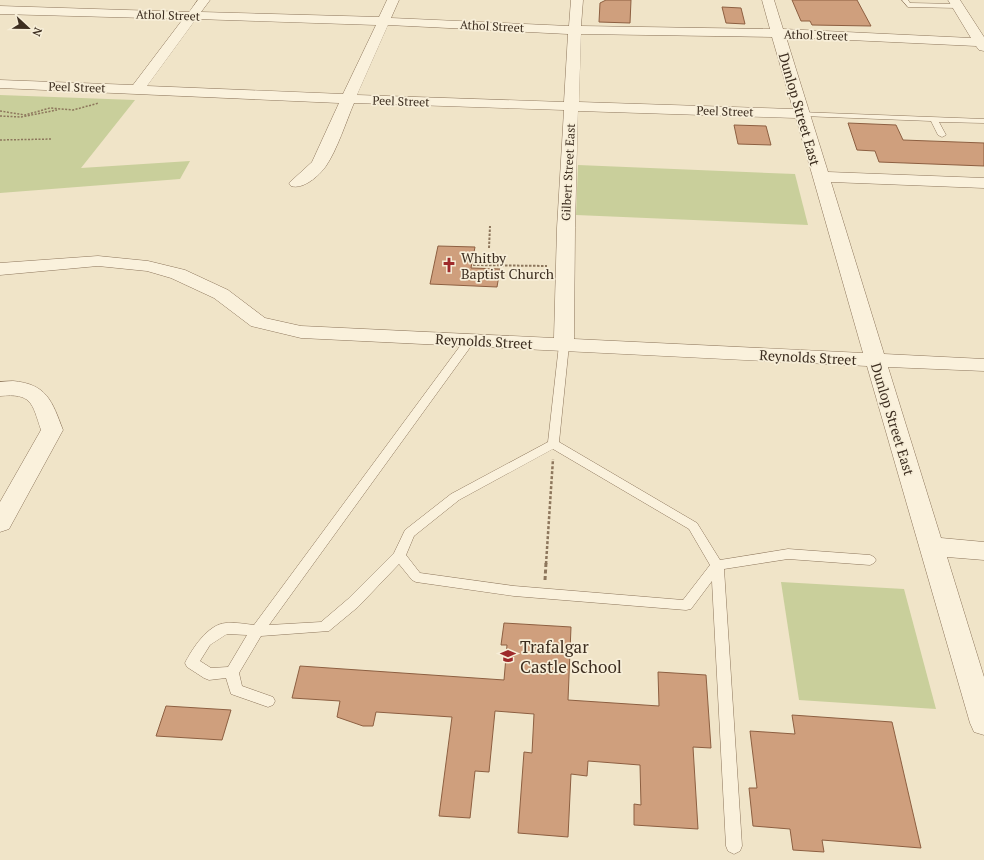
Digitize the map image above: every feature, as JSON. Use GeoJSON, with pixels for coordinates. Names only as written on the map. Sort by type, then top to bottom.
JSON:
{"type":"FeatureCollection","features":[{"type":"Feature","properties":{"kind":"street"},"geometry":{"type":"LineString","coordinates":[[0,10],[12,0]]}},
{"type":"Feature","properties":{"kind":"street"},"geometry":{"type":"LineString","coordinates":[[138,89],[204,0]]}},
{"type":"Feature","properties":{"kind":"street"},"geometry":{"type":"LineString","coordinates":[[297,182],[319,164],[384,21],[392,0]]}},
{"type":"Feature","properties":{"kind":"street","name":"Gilbert Street East"},"geometry":{"type":"LineString","coordinates":[[564,345],[565,266],[574,30],[577,0]]}},
{"type":"Feature","properties":{"kind":"street","name":"Dunlop Street East"},"geometry":{"type":"LineString","coordinates":[[768,0],[874,360],[932,547],[984,723]]}},
{"type":"Feature","properties":{"kind":"street"},"geometry":{"type":"LineString","coordinates":[[956,3],[983,43]]}},
{"type":"Feature","properties":{"kind":"street","name":"Athol Street"},"geometry":{"type":"LineString","coordinates":[[0,10],[384,21],[574,30],[778,33],[983,43]]}},
{"type":"Feature","properties":{"kind":"street","name":"Peel Street"},"geometry":{"type":"LineString","coordinates":[[0,84],[349,99],[802,114]]}},
{"type":"Feature","properties":{"kind":"street"},"geometry":{"type":"LineString","coordinates":[[821,177],[984,183]]}},
{"type":"Feature","properties":{"kind":"street","name":"Reynolds Street"},"geometry":{"type":"LineString","coordinates":[[0,269],[98,261],[148,266],[178,274],[221,294],[258,322],[301,332],[984,365]]}},
{"type":"Feature","properties":{"kind":"street"},"geometry":{"type":"LineString","coordinates":[[0,389],[27,389],[41,400],[52,430],[0,523]]}},
{"type":"Feature","properties":{"kind":"street"},"geometry":{"type":"LineString","coordinates":[[932,547],[984,551]]}},
{"type":"Feature","properties":{"kind":"lane"},"geometry":{"type":"LineString","coordinates":[[905,0],[908,6],[956,3]]}},
{"type":"Feature","properties":{"kind":"lane"},"geometry":{"type":"LineString","coordinates":[[802,114],[984,120]]}},
{"type":"Feature","properties":{"kind":"lane"},"geometry":{"type":"LineString","coordinates":[[934,119],[942,135]]}},
{"type":"Feature","properties":{"kind":"lane"},"geometry":{"type":"LineString","coordinates":[[268,701],[236,690],[232,672],[257,631],[470,340]]}},
{"type":"Feature","properties":{"kind":"lane"},"geometry":{"type":"LineString","coordinates":[[553,444],[564,345]]}},
{"type":"Feature","properties":{"kind":"lane"},"geometry":{"type":"LineString","coordinates":[[232,672],[209,674],[192,663],[205,641],[224,628],[257,631],[324,627],[353,602],[399,556],[409,533],[455,497],[553,444]]}},
{"type":"Feature","properties":{"kind":"lane"},"geometry":{"type":"LineString","coordinates":[[553,444],[693,526],[717,565],[734,846]]}},
{"type":"Feature","properties":{"kind":"lane"},"geometry":{"type":"LineString","coordinates":[[399,556],[416,578],[544,594],[686,605],[717,565],[766,556],[788,554],[870,560]]}},
{"type":"Feature","properties":{"kind":"path"},"geometry":{"type":"LineString","coordinates":[[0,111],[25,114],[50,108],[73,110],[102,102]]}},
{"type":"Feature","properties":{"kind":"path"},"geometry":{"type":"LineString","coordinates":[[0,116],[21,117],[61,109]]}},
{"type":"Feature","properties":{"kind":"path"},"geometry":{"type":"LineString","coordinates":[[0,140],[52,139]]}},
{"type":"Feature","properties":{"kind":"path"},"geometry":{"type":"LineString","coordinates":[[489,248],[490,226]]}},
{"type":"Feature","properties":{"kind":"path"},"geometry":{"type":"LineString","coordinates":[[473,265],[507,267],[565,266]]}},
{"type":"Feature","properties":{"kind":"path"},"geometry":{"type":"LineString","coordinates":[[544,594],[553,444]]}},
{"type":"Feature","properties":{"kind":"green space"},"geometry":{"type":"Polygon","coordinates":[[[0,95],[135,100],[81,168],[190,161],[180,179],[0,193],[0,95]]]}},
{"type":"Feature","properties":{"kind":"green space"},"geometry":{"type":"Polygon","coordinates":[[[578,165],[795,174],[808,225],[576,215],[578,165]]]}},
{"type":"Feature","properties":{"kind":"green space"},"geometry":{"type":"Polygon","coordinates":[[[781,582],[904,589],[936,709],[799,700],[781,582]]]}},
{"type":"Feature","properties":{"kind":"building"},"geometry":{"type":"Polygon","coordinates":[[[606,0],[631,0],[630,23],[599,22],[600,3],[606,0]]]}},
{"type":"Feature","properties":{"kind":"building"},"geometry":{"type":"Polygon","coordinates":[[[792,0],[857,0],[871,26],[812,25],[810,21],[801,21],[792,0]]]}},
{"type":"Feature","properties":{"kind":"building"},"geometry":{"type":"Polygon","coordinates":[[[722,7],[741,8],[745,24],[726,23],[722,7]]]}},
{"type":"Feature","properties":{"kind":"building"},"geometry":{"type":"Polygon","coordinates":[[[848,123],[896,125],[903,140],[984,143],[984,166],[879,162],[875,151],[857,150],[848,123]]]}},
{"type":"Feature","properties":{"kind":"building"},"geometry":{"type":"Polygon","coordinates":[[[734,125],[766,126],[771,145],[738,144],[734,125]]]}},
{"type":"Feature","properties":{"kind":"building","name":"Whitby Baptist Church"},"geometry":{"type":"Polygon","coordinates":[[[438,246],[475,247],[471,268],[500,269],[497,287],[430,284],[438,246]]]}},
{"type":"Feature","properties":{"kind":"building"},"geometry":{"type":"Polygon","coordinates":[[[504,623],[571,627],[568,700],[659,706],[658,672],[706,675],[711,748],[693,747],[698,829],[634,825],[634,804],[641,805],[640,765],[588,761],[587,776],[571,774],[568,837],[518,833],[524,752],[532,753],[534,714],[495,711],[489,772],[475,771],[470,818],[439,816],[452,717],[376,712],[373,726],[363,726],[337,717],[340,701],[292,698],[300,666],[504,680],[507,645],[501,645],[504,623]]]}},
{"type":"Feature","properties":{"kind":"building"},"geometry":{"type":"Polygon","coordinates":[[[166,706],[231,710],[222,740],[156,736],[166,706]]]}},
{"type":"Feature","properties":{"kind":"building"},"geometry":{"type":"Polygon","coordinates":[[[792,715],[892,722],[921,848],[822,840],[824,852],[793,850],[790,829],[753,826],[749,788],[757,788],[750,731],[795,734],[792,715]]]}},
{"type":"Feature","properties":{"kind":"place","name":"Whitby Baptist Church"},"geometry":{"type":"Point","coordinates":[449,265]}},
{"type":"Feature","properties":{"kind":"place","name":"Trafalgar Castle School"},"geometry":{"type":"Point","coordinates":[508,656]}}]}
